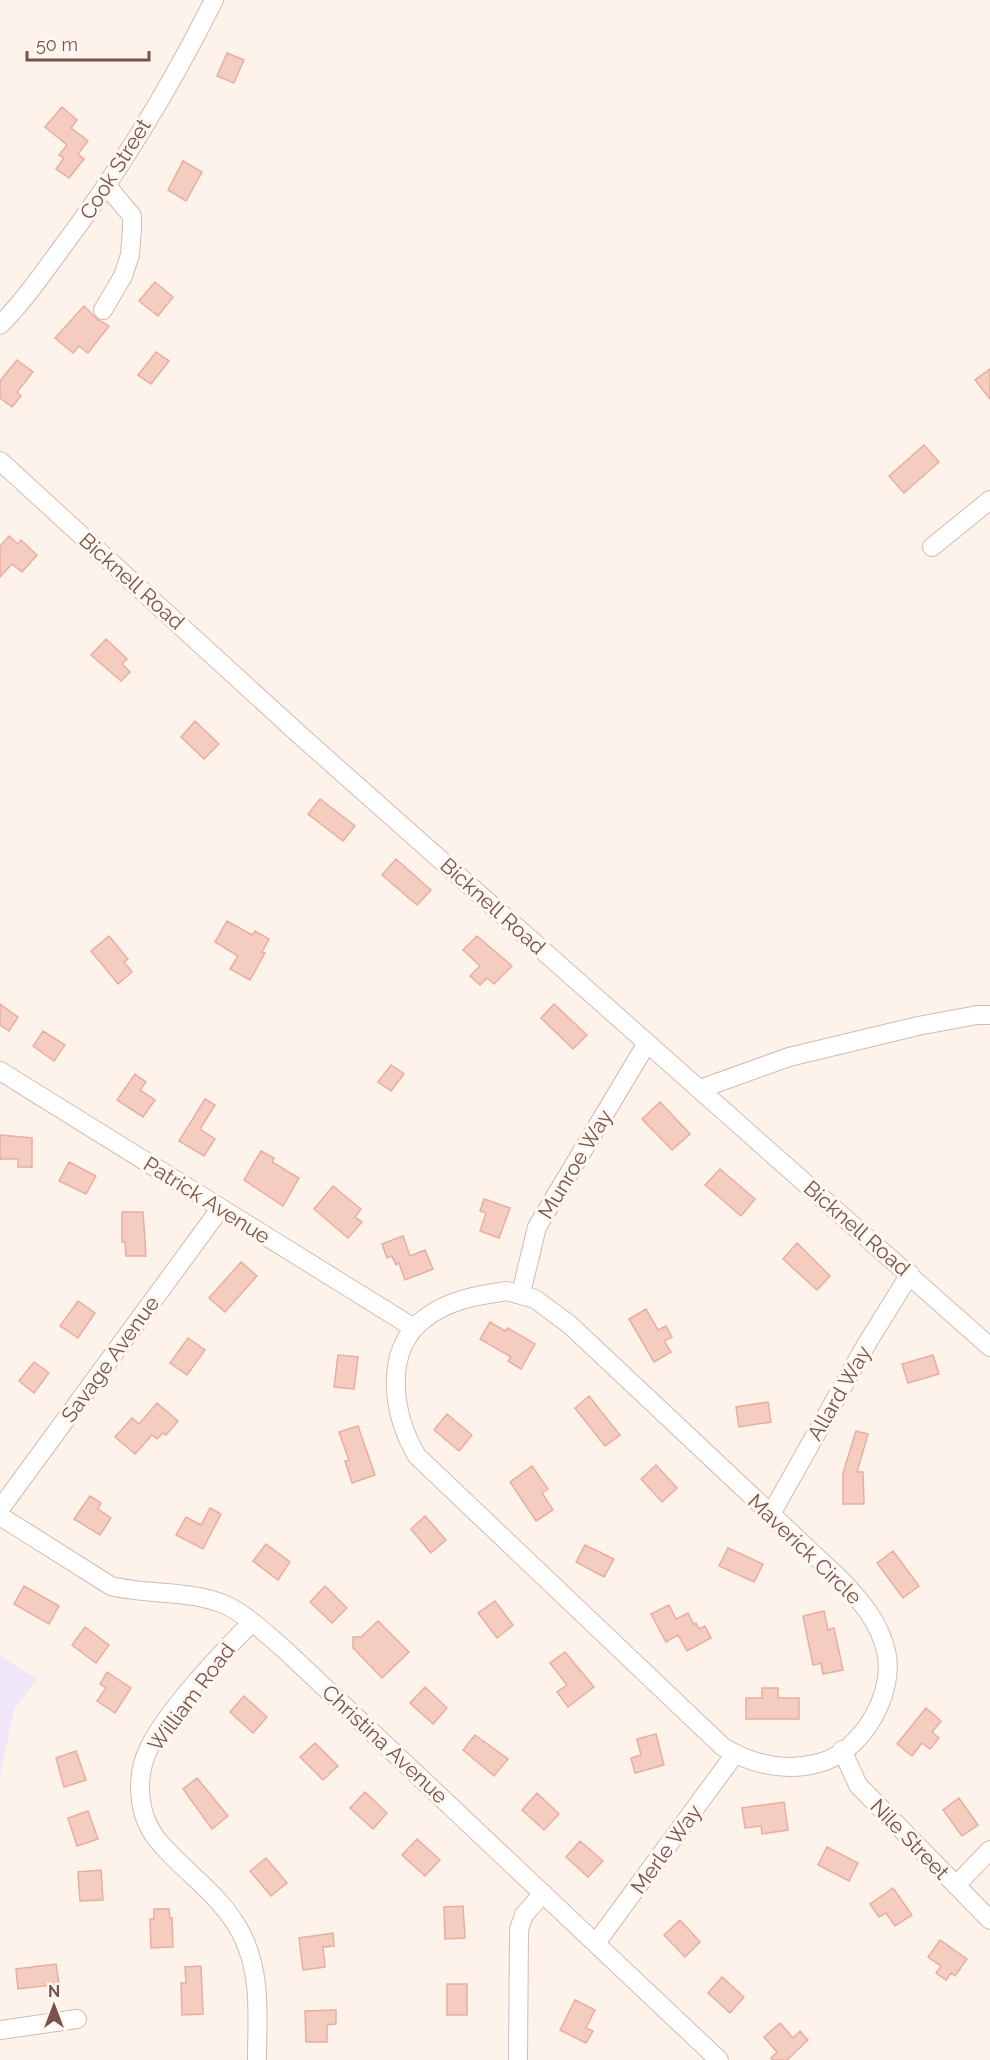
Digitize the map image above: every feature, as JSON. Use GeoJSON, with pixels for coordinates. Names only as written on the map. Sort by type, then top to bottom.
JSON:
{"type":"FeatureCollection","features":[{"type":"Feature","properties":{"kind":"street","name":"Cook Street"},"geometry":{"type":"LineString","coordinates":[[0,325],[37,283],[107,186],[214,0]]}},
{"type":"Feature","properties":{"kind":"street"},"geometry":{"type":"LineString","coordinates":[[103,310],[123,276],[130,255],[132,228],[132,216],[107,186]]}},
{"type":"Feature","properties":{"kind":"street","name":"Bicknell Road"},"geometry":{"type":"LineString","coordinates":[[0,460],[302,736],[990,1347]]}},
{"type":"Feature","properties":{"kind":"street"},"geometry":{"type":"LineString","coordinates":[[932,547],[990,500]]}},
{"type":"Feature","properties":{"kind":"street"},"geometry":{"type":"LineString","coordinates":[[700,1089],[789,1057],[918,1026],[990,1015]]}},
{"type":"Feature","properties":{"kind":"street","name":"Munroe Way"},"geometry":{"type":"LineString","coordinates":[[522,1293],[537,1227],[647,1043]]}},
{"type":"Feature","properties":{"kind":"street","name":"Patrick Avenue"},"geometry":{"type":"LineString","coordinates":[[0,1071],[414,1328]]}},
{"type":"Feature","properties":{"kind":"street","name":"Savage Avenue"},"geometry":{"type":"LineString","coordinates":[[0,1509],[220,1209]]}},
{"type":"Feature","properties":{"kind":"street","name":"Allard Way"},"geometry":{"type":"LineString","coordinates":[[771,1514],[866,1345],[910,1275]]}},
{"type":"Feature","properties":{"kind":"street"},"geometry":{"type":"LineString","coordinates":[[414,1328],[425,1318],[457,1301],[507,1291],[522,1293]]}},
{"type":"Feature","properties":{"kind":"street","name":"Maverick Circle"},"geometry":{"type":"LineString","coordinates":[[414,1328],[399,1362],[396,1395],[402,1425],[417,1456],[697,1724],[735,1755],[753,1763],[787,1766],[820,1763],[842,1750],[860,1735],[878,1710],[888,1680],[887,1653],[874,1620],[856,1597],[771,1514],[570,1325],[535,1299],[522,1293]]}},
{"type":"Feature","properties":{"kind":"street","name":"Christina Avenue"},"geometry":{"type":"LineString","coordinates":[[0,1516],[111,1586],[131,1591],[208,1599],[223,1604],[251,1623],[285,1650],[719,2060]]}},
{"type":"Feature","properties":{"kind":"street","name":"William Road"},"geometry":{"type":"LineString","coordinates":[[251,1623],[199,1681],[156,1737],[145,1759],[141,1803],[148,1828],[160,1844],[225,1906],[246,1943],[255,1968],[258,1986],[257,2060]]}},
{"type":"Feature","properties":{"kind":"street","name":"Nile Street"},"geometry":{"type":"LineString","coordinates":[[842,1750],[858,1785],[990,1920]]}},
{"type":"Feature","properties":{"kind":"street","name":"Merle Way"},"geometry":{"type":"LineString","coordinates":[[596,1943],[735,1755]]}},
{"type":"Feature","properties":{"kind":"street"},"geometry":{"type":"LineString","coordinates":[[956,1885],[990,1850]]}},
{"type":"Feature","properties":{"kind":"street"},"geometry":{"type":"LineString","coordinates":[[518,2060],[519,1929],[524,1915],[543,1893]]}},
{"type":"Feature","properties":{"kind":"street"},"geometry":{"type":"LineString","coordinates":[[0,2030],[77,2019]]}},
{"type":"Feature","properties":{"kind":"shaded area"},"geometry":{"type":"Polygon","coordinates":[[[0,1656],[37,1679],[14,1710],[0,1775],[0,1656]]]}},
{"type":"Feature","properties":{"kind":"building"},"geometry":{"type":"Polygon","coordinates":[[[227,53],[244,60],[234,83],[217,76],[227,53]]]}},
{"type":"Feature","properties":{"kind":"building"},"geometry":{"type":"Polygon","coordinates":[[[62,107],[77,120],[71,128],[88,141],[78,154],[84,159],[69,178],[56,169],[64,158],[59,155],[67,145],[45,127],[62,107]]]}},
{"type":"Feature","properties":{"kind":"building"},"geometry":{"type":"Polygon","coordinates":[[[183,161],[202,172],[186,201],[168,190],[183,161]]]}},
{"type":"Feature","properties":{"kind":"building"},"geometry":{"type":"Polygon","coordinates":[[[155,282],[173,297],[158,316],[139,301],[155,282]]]}},
{"type":"Feature","properties":{"kind":"building"},"geometry":{"type":"Polygon","coordinates":[[[84,306],[97,319],[109,326],[88,353],[79,346],[73,353],[55,338],[84,306]]]}},
{"type":"Feature","properties":{"kind":"building"},"geometry":{"type":"Polygon","coordinates":[[[156,352],[169,361],[151,384],[138,375],[156,352]]]}},
{"type":"Feature","properties":{"kind":"building"},"geometry":{"type":"Polygon","coordinates":[[[17,360],[33,372],[17,392],[21,396],[12,407],[0,398],[0,381],[17,360]]]}},
{"type":"Feature","properties":{"kind":"building"},"geometry":{"type":"Polygon","coordinates":[[[990,369],[990,399],[975,380],[990,369]]]}},
{"type":"Feature","properties":{"kind":"building"},"geometry":{"type":"Polygon","coordinates":[[[924,445],[939,462],[904,493],[889,476],[924,445]]]}},
{"type":"Feature","properties":{"kind":"building"},"geometry":{"type":"Polygon","coordinates":[[[9,536],[18,544],[21,540],[37,555],[22,572],[12,564],[0,577],[0,546],[9,536]]]}},
{"type":"Feature","properties":{"kind":"building"},"geometry":{"type":"Polygon","coordinates":[[[106,639],[127,659],[122,664],[130,672],[121,681],[91,655],[106,639]]]}},
{"type":"Feature","properties":{"kind":"building"},"geometry":{"type":"Polygon","coordinates":[[[195,721],[219,744],[204,759],[181,737],[195,721]]]}},
{"type":"Feature","properties":{"kind":"building"},"geometry":{"type":"Polygon","coordinates":[[[320,799],[355,826],[343,841],[308,814],[320,799]]]}},
{"type":"Feature","properties":{"kind":"building"},"geometry":{"type":"Polygon","coordinates":[[[396,859],[431,890],[417,905],[382,875],[396,859]]]}},
{"type":"Feature","properties":{"kind":"building"},"geometry":{"type":"Polygon","coordinates":[[[227,921],[252,935],[255,931],[269,939],[262,952],[265,953],[250,980],[230,969],[238,956],[215,942],[227,921]]]}},
{"type":"Feature","properties":{"kind":"building"},"geometry":{"type":"Polygon","coordinates":[[[109,936],[128,959],[124,962],[132,972],[118,984],[91,951],[109,936]]]}},
{"type":"Feature","properties":{"kind":"building"},"geometry":{"type":"Polygon","coordinates":[[[477,936],[512,966],[494,984],[487,978],[480,985],[470,976],[480,966],[463,950],[477,936]]]}},
{"type":"Feature","properties":{"kind":"building"},"geometry":{"type":"Polygon","coordinates":[[[0,1004],[18,1017],[9,1031],[0,1025],[0,1004]]]}},
{"type":"Feature","properties":{"kind":"building"},"geometry":{"type":"Polygon","coordinates":[[[554,1004],[587,1035],[573,1049],[541,1018],[554,1004]]]}},
{"type":"Feature","properties":{"kind":"building"},"geometry":{"type":"Polygon","coordinates":[[[43,1031],[65,1045],[54,1061],[33,1046],[43,1031]]]}},
{"type":"Feature","properties":{"kind":"building"},"geometry":{"type":"Polygon","coordinates":[[[391,1065],[404,1074],[391,1091],[378,1082],[391,1065]]]}},
{"type":"Feature","properties":{"kind":"building"},"geometry":{"type":"Polygon","coordinates":[[[135,1074],[146,1082],[140,1090],[155,1100],[143,1117],[117,1100],[135,1074]]]}},
{"type":"Feature","properties":{"kind":"building"},"geometry":{"type":"Polygon","coordinates":[[[205,1099],[215,1105],[200,1129],[215,1139],[204,1156],[179,1141],[205,1099]]]}},
{"type":"Feature","properties":{"kind":"building"},"geometry":{"type":"Polygon","coordinates":[[[660,1102],[690,1134],[672,1150],[642,1119],[660,1102]]]}},
{"type":"Feature","properties":{"kind":"building"},"geometry":{"type":"Polygon","coordinates":[[[0,1135],[32,1138],[32,1167],[18,1167],[18,1159],[0,1159],[0,1135]]]}},
{"type":"Feature","properties":{"kind":"building"},"geometry":{"type":"Polygon","coordinates":[[[261,1151],[274,1158],[272,1162],[299,1178],[283,1206],[244,1180],[261,1151]]]}},
{"type":"Feature","properties":{"kind":"building"},"geometry":{"type":"Polygon","coordinates":[[[69,1162],[96,1176],[86,1194],[59,1181],[69,1162]]]}},
{"type":"Feature","properties":{"kind":"building"},"geometry":{"type":"Polygon","coordinates":[[[720,1169],[755,1199],[741,1216],[705,1185],[720,1169]]]}},
{"type":"Feature","properties":{"kind":"building"},"geometry":{"type":"Polygon","coordinates":[[[333,1186],[361,1209],[355,1217],[362,1222],[348,1238],[314,1209],[333,1186]]]}},
{"type":"Feature","properties":{"kind":"building"},"geometry":{"type":"Polygon","coordinates":[[[484,1199],[510,1208],[499,1238],[480,1231],[486,1213],[480,1211],[484,1199]]]}},
{"type":"Feature","properties":{"kind":"building"},"geometry":{"type":"Polygon","coordinates":[[[122,1212],[143,1212],[146,1256],[126,1256],[125,1242],[122,1242],[122,1212]]]}},
{"type":"Feature","properties":{"kind":"building"},"geometry":{"type":"Polygon","coordinates":[[[403,1236],[410,1256],[425,1250],[433,1269],[405,1280],[399,1263],[396,1265],[392,1256],[387,1258],[382,1244],[403,1236]]]}},
{"type":"Feature","properties":{"kind":"building"},"geometry":{"type":"Polygon","coordinates":[[[797,1243],[830,1276],[817,1290],[783,1259],[797,1243]]]}},
{"type":"Feature","properties":{"kind":"building"},"geometry":{"type":"Polygon","coordinates":[[[241,1262],[257,1276],[225,1312],[209,1298],[241,1262]]]}},
{"type":"Feature","properties":{"kind":"building"},"geometry":{"type":"Polygon","coordinates":[[[78,1301],[95,1313],[78,1338],[60,1326],[78,1301]]]}},
{"type":"Feature","properties":{"kind":"building"},"geometry":{"type":"Polygon","coordinates":[[[646,1309],[658,1330],[666,1326],[672,1337],[664,1341],[671,1352],[654,1362],[629,1319],[646,1309]]]}},
{"type":"Feature","properties":{"kind":"building"},"geometry":{"type":"Polygon","coordinates":[[[490,1322],[505,1331],[508,1328],[535,1344],[521,1369],[508,1361],[511,1357],[480,1339],[490,1322]]]}},
{"type":"Feature","properties":{"kind":"building"},"geometry":{"type":"Polygon","coordinates":[[[188,1338],[205,1350],[187,1375],[170,1363],[188,1338]]]}},
{"type":"Feature","properties":{"kind":"building"},"geometry":{"type":"Polygon","coordinates":[[[338,1355],[358,1357],[354,1389],[334,1387],[338,1355]]]}},
{"type":"Feature","properties":{"kind":"building"},"geometry":{"type":"Polygon","coordinates":[[[933,1355],[939,1374],[908,1383],[902,1364],[933,1355]]]}},
{"type":"Feature","properties":{"kind":"building"},"geometry":{"type":"Polygon","coordinates":[[[34,1362],[49,1373],[34,1393],[19,1381],[34,1362]]]}},
{"type":"Feature","properties":{"kind":"building"},"geometry":{"type":"Polygon","coordinates":[[[589,1396],[620,1435],[605,1446],[575,1408],[589,1396]]]}},
{"type":"Feature","properties":{"kind":"building"},"geometry":{"type":"Polygon","coordinates":[[[768,1402],[771,1422],[739,1427],[736,1407],[768,1402]]]}},
{"type":"Feature","properties":{"kind":"building"},"geometry":{"type":"Polygon","coordinates":[[[157,1403],[178,1421],[166,1435],[163,1433],[157,1439],[152,1435],[135,1454],[115,1437],[132,1418],[139,1424],[157,1403]]]}},
{"type":"Feature","properties":{"kind":"building"},"geometry":{"type":"Polygon","coordinates":[[[447,1414],[472,1435],[459,1451],[434,1430],[447,1414]]]}},
{"type":"Feature","properties":{"kind":"building"},"geometry":{"type":"Polygon","coordinates":[[[358,1426],[375,1475],[352,1483],[345,1461],[349,1460],[339,1432],[358,1426]]]}},
{"type":"Feature","properties":{"kind":"building"},"geometry":{"type":"Polygon","coordinates":[[[856,1431],[868,1434],[857,1472],[863,1472],[864,1504],[843,1504],[843,1473],[856,1431]]]}},
{"type":"Feature","properties":{"kind":"building"},"geometry":{"type":"Polygon","coordinates":[[[656,1465],[677,1488],[662,1502],[641,1479],[656,1465]]]}},
{"type":"Feature","properties":{"kind":"building"},"geometry":{"type":"Polygon","coordinates":[[[532,1466],[548,1489],[542,1493],[553,1510],[536,1521],[510,1482],[532,1466]]]}},
{"type":"Feature","properties":{"kind":"building"},"geometry":{"type":"Polygon","coordinates":[[[90,1496],[101,1503],[98,1509],[111,1518],[100,1535],[74,1519],[90,1496]]]}},
{"type":"Feature","properties":{"kind":"building"},"geometry":{"type":"Polygon","coordinates":[[[210,1508],[221,1514],[203,1549],[176,1535],[186,1517],[201,1525],[210,1508]]]}},
{"type":"Feature","properties":{"kind":"building"},"geometry":{"type":"Polygon","coordinates":[[[425,1516],[446,1540],[431,1553],[411,1529],[425,1516]]]}},
{"type":"Feature","properties":{"kind":"building"},"geometry":{"type":"Polygon","coordinates":[[[266,1544],[290,1562],[278,1580],[253,1561],[266,1544]]]}},
{"type":"Feature","properties":{"kind":"building"},"geometry":{"type":"Polygon","coordinates":[[[585,1545],[614,1559],[604,1577],[576,1562],[585,1545]]]}},
{"type":"Feature","properties":{"kind":"building"},"geometry":{"type":"Polygon","coordinates":[[[728,1548],[763,1564],[754,1582],[719,1566],[728,1548]]]}},
{"type":"Feature","properties":{"kind":"building"},"geometry":{"type":"Polygon","coordinates":[[[893,1551],[919,1586],[903,1598],[877,1563],[893,1551]]]}},
{"type":"Feature","properties":{"kind":"building"},"geometry":{"type":"Polygon","coordinates":[[[24,1586],[59,1606],[49,1624],[14,1604],[24,1586]]]}},
{"type":"Feature","properties":{"kind":"building"},"geometry":{"type":"Polygon","coordinates":[[[325,1586],[347,1608],[332,1623],[310,1602],[325,1586]]]}},
{"type":"Feature","properties":{"kind":"building"},"geometry":{"type":"Polygon","coordinates":[[[495,1601],[513,1625],[497,1638],[478,1613],[495,1601]]]}},
{"type":"Feature","properties":{"kind":"building"},"geometry":{"type":"Polygon","coordinates":[[[669,1605],[676,1619],[688,1613],[694,1625],[696,1623],[699,1629],[705,1626],[711,1638],[687,1651],[678,1635],[666,1642],[651,1614],[669,1605]]]}},
{"type":"Feature","properties":{"kind":"building"},"geometry":{"type":"Polygon","coordinates":[[[824,1611],[828,1630],[834,1628],[843,1670],[823,1674],[821,1663],[813,1665],[803,1616],[824,1611]]]}},
{"type":"Feature","properties":{"kind":"building"},"geometry":{"type":"Polygon","coordinates":[[[378,1621],[409,1652],[382,1678],[353,1648],[353,1637],[361,1637],[378,1621]]]}},
{"type":"Feature","properties":{"kind":"building"},"geometry":{"type":"Polygon","coordinates":[[[85,1627],[109,1645],[96,1663],[72,1645],[85,1627]]]}},
{"type":"Feature","properties":{"kind":"building"},"geometry":{"type":"Polygon","coordinates":[[[565,1652],[594,1687],[568,1707],[557,1692],[567,1685],[550,1663],[565,1652]]]}},
{"type":"Feature","properties":{"kind":"building"},"geometry":{"type":"Polygon","coordinates":[[[107,1672],[131,1688],[115,1713],[97,1701],[106,1688],[100,1684],[107,1672]]]}},
{"type":"Feature","properties":{"kind":"building"},"geometry":{"type":"Polygon","coordinates":[[[425,1687],[447,1708],[433,1724],[410,1703],[425,1687]]]}},
{"type":"Feature","properties":{"kind":"building"},"geometry":{"type":"Polygon","coordinates":[[[762,1688],[778,1688],[778,1698],[799,1698],[799,1719],[746,1719],[746,1698],[762,1698],[762,1688]]]}},
{"type":"Feature","properties":{"kind":"building"},"geometry":{"type":"Polygon","coordinates":[[[244,1696],[267,1717],[253,1733],[230,1712],[244,1696]]]}},
{"type":"Feature","properties":{"kind":"building"},"geometry":{"type":"Polygon","coordinates":[[[926,1708],[941,1721],[932,1732],[939,1738],[930,1749],[922,1743],[912,1756],[897,1744],[926,1708]]]}},
{"type":"Feature","properties":{"kind":"building"},"geometry":{"type":"Polygon","coordinates":[[[656,1734],[664,1765],[635,1773],[631,1758],[641,1755],[637,1739],[656,1734]]]}},
{"type":"Feature","properties":{"kind":"building"},"geometry":{"type":"Polygon","coordinates":[[[475,1735],[508,1759],[494,1776],[463,1750],[475,1735]]]}},
{"type":"Feature","properties":{"kind":"building"},"geometry":{"type":"Polygon","coordinates":[[[315,1743],[338,1766],[323,1780],[300,1757],[315,1743]]]}},
{"type":"Feature","properties":{"kind":"building"},"geometry":{"type":"Polygon","coordinates":[[[76,1751],[86,1780],[64,1787],[56,1758],[76,1751]]]}},
{"type":"Feature","properties":{"kind":"building"},"geometry":{"type":"Polygon","coordinates":[[[197,1778],[228,1816],[212,1829],[183,1789],[197,1778]]]}},
{"type":"Feature","properties":{"kind":"building"},"geometry":{"type":"Polygon","coordinates":[[[365,1792],[387,1813],[373,1829],[350,1808],[365,1792]]]}},
{"type":"Feature","properties":{"kind":"building"},"geometry":{"type":"Polygon","coordinates":[[[537,1793],[559,1814],[544,1830],[522,1810],[537,1793]]]}},
{"type":"Feature","properties":{"kind":"building"},"geometry":{"type":"Polygon","coordinates":[[[959,1798],[978,1825],[962,1836],[943,1810],[959,1798]]]}},
{"type":"Feature","properties":{"kind":"building"},"geometry":{"type":"Polygon","coordinates":[[[784,1802],[788,1830],[762,1834],[761,1826],[745,1828],[742,1808],[784,1802]]]}},
{"type":"Feature","properties":{"kind":"building"},"geometry":{"type":"Polygon","coordinates":[[[88,1811],[98,1839],[77,1846],[68,1818],[88,1811]]]}},
{"type":"Feature","properties":{"kind":"building"},"geometry":{"type":"Polygon","coordinates":[[[417,1839],[440,1860],[425,1876],[402,1855],[417,1839]]]}},
{"type":"Feature","properties":{"kind":"building"},"geometry":{"type":"Polygon","coordinates":[[[580,1841],[603,1861],[588,1877],[566,1857],[580,1841]]]}},
{"type":"Feature","properties":{"kind":"building"},"geometry":{"type":"Polygon","coordinates":[[[827,1847],[858,1863],[849,1881],[818,1865],[827,1847]]]}},
{"type":"Feature","properties":{"kind":"building"},"geometry":{"type":"Polygon","coordinates":[[[266,1858],[287,1883],[271,1896],[250,1871],[266,1858]]]}},
{"type":"Feature","properties":{"kind":"building"},"geometry":{"type":"Polygon","coordinates":[[[101,1870],[103,1900],[80,1901],[78,1872],[101,1870]]]}},
{"type":"Feature","properties":{"kind":"building"},"geometry":{"type":"Polygon","coordinates":[[[893,1888],[912,1915],[895,1926],[886,1913],[879,1917],[870,1904],[893,1888]]]}},
{"type":"Feature","properties":{"kind":"building"},"geometry":{"type":"Polygon","coordinates":[[[463,1906],[465,1938],[445,1939],[444,1907],[463,1906]]]}},
{"type":"Feature","properties":{"kind":"building"},"geometry":{"type":"Polygon","coordinates":[[[154,1909],[169,1909],[170,1918],[172,1918],[173,1947],[151,1948],[150,1919],[154,1919],[154,1909]]]}},
{"type":"Feature","properties":{"kind":"building"},"geometry":{"type":"Polygon","coordinates":[[[680,1920],[700,1942],[685,1957],[664,1935],[680,1920]]]}},
{"type":"Feature","properties":{"kind":"building"},"geometry":{"type":"Polygon","coordinates":[[[333,1933],[334,1946],[323,1947],[325,1967],[303,1970],[299,1938],[333,1933]]]}},
{"type":"Feature","properties":{"kind":"building"},"geometry":{"type":"Polygon","coordinates":[[[940,1940],[967,1959],[955,1976],[951,1973],[946,1980],[936,1973],[941,1966],[928,1957],[940,1940]]]}},
{"type":"Feature","properties":{"kind":"building"},"geometry":{"type":"Polygon","coordinates":[[[56,1964],[59,1984],[18,1989],[16,1969],[56,1964]]]}},
{"type":"Feature","properties":{"kind":"building"},"geometry":{"type":"Polygon","coordinates":[[[201,1966],[203,2014],[182,2015],[181,1983],[186,1983],[185,1967],[201,1966]]]}},
{"type":"Feature","properties":{"kind":"building"},"geometry":{"type":"Polygon","coordinates":[[[722,1977],[744,1997],[730,2013],[708,1993],[722,1977]]]}},
{"type":"Feature","properties":{"kind":"building"},"geometry":{"type":"Polygon","coordinates":[[[447,1984],[467,1984],[467,2015],[447,2015],[447,1984]]]}},
{"type":"Feature","properties":{"kind":"building"},"geometry":{"type":"Polygon","coordinates":[[[575,2000],[595,2010],[586,2028],[593,2031],[586,2043],[560,2030],[575,2000]]]}},
{"type":"Feature","properties":{"kind":"building"},"geometry":{"type":"Polygon","coordinates":[[[336,2010],[336,2024],[327,2025],[327,2042],[306,2042],[305,2011],[336,2010]]]}},
{"type":"Feature","properties":{"kind":"building"},"geometry":{"type":"Polygon","coordinates":[[[780,2023],[793,2038],[800,2031],[808,2040],[787,2060],[773,2060],[771,2058],[777,2052],[764,2037],[780,2023]]]}}]}
